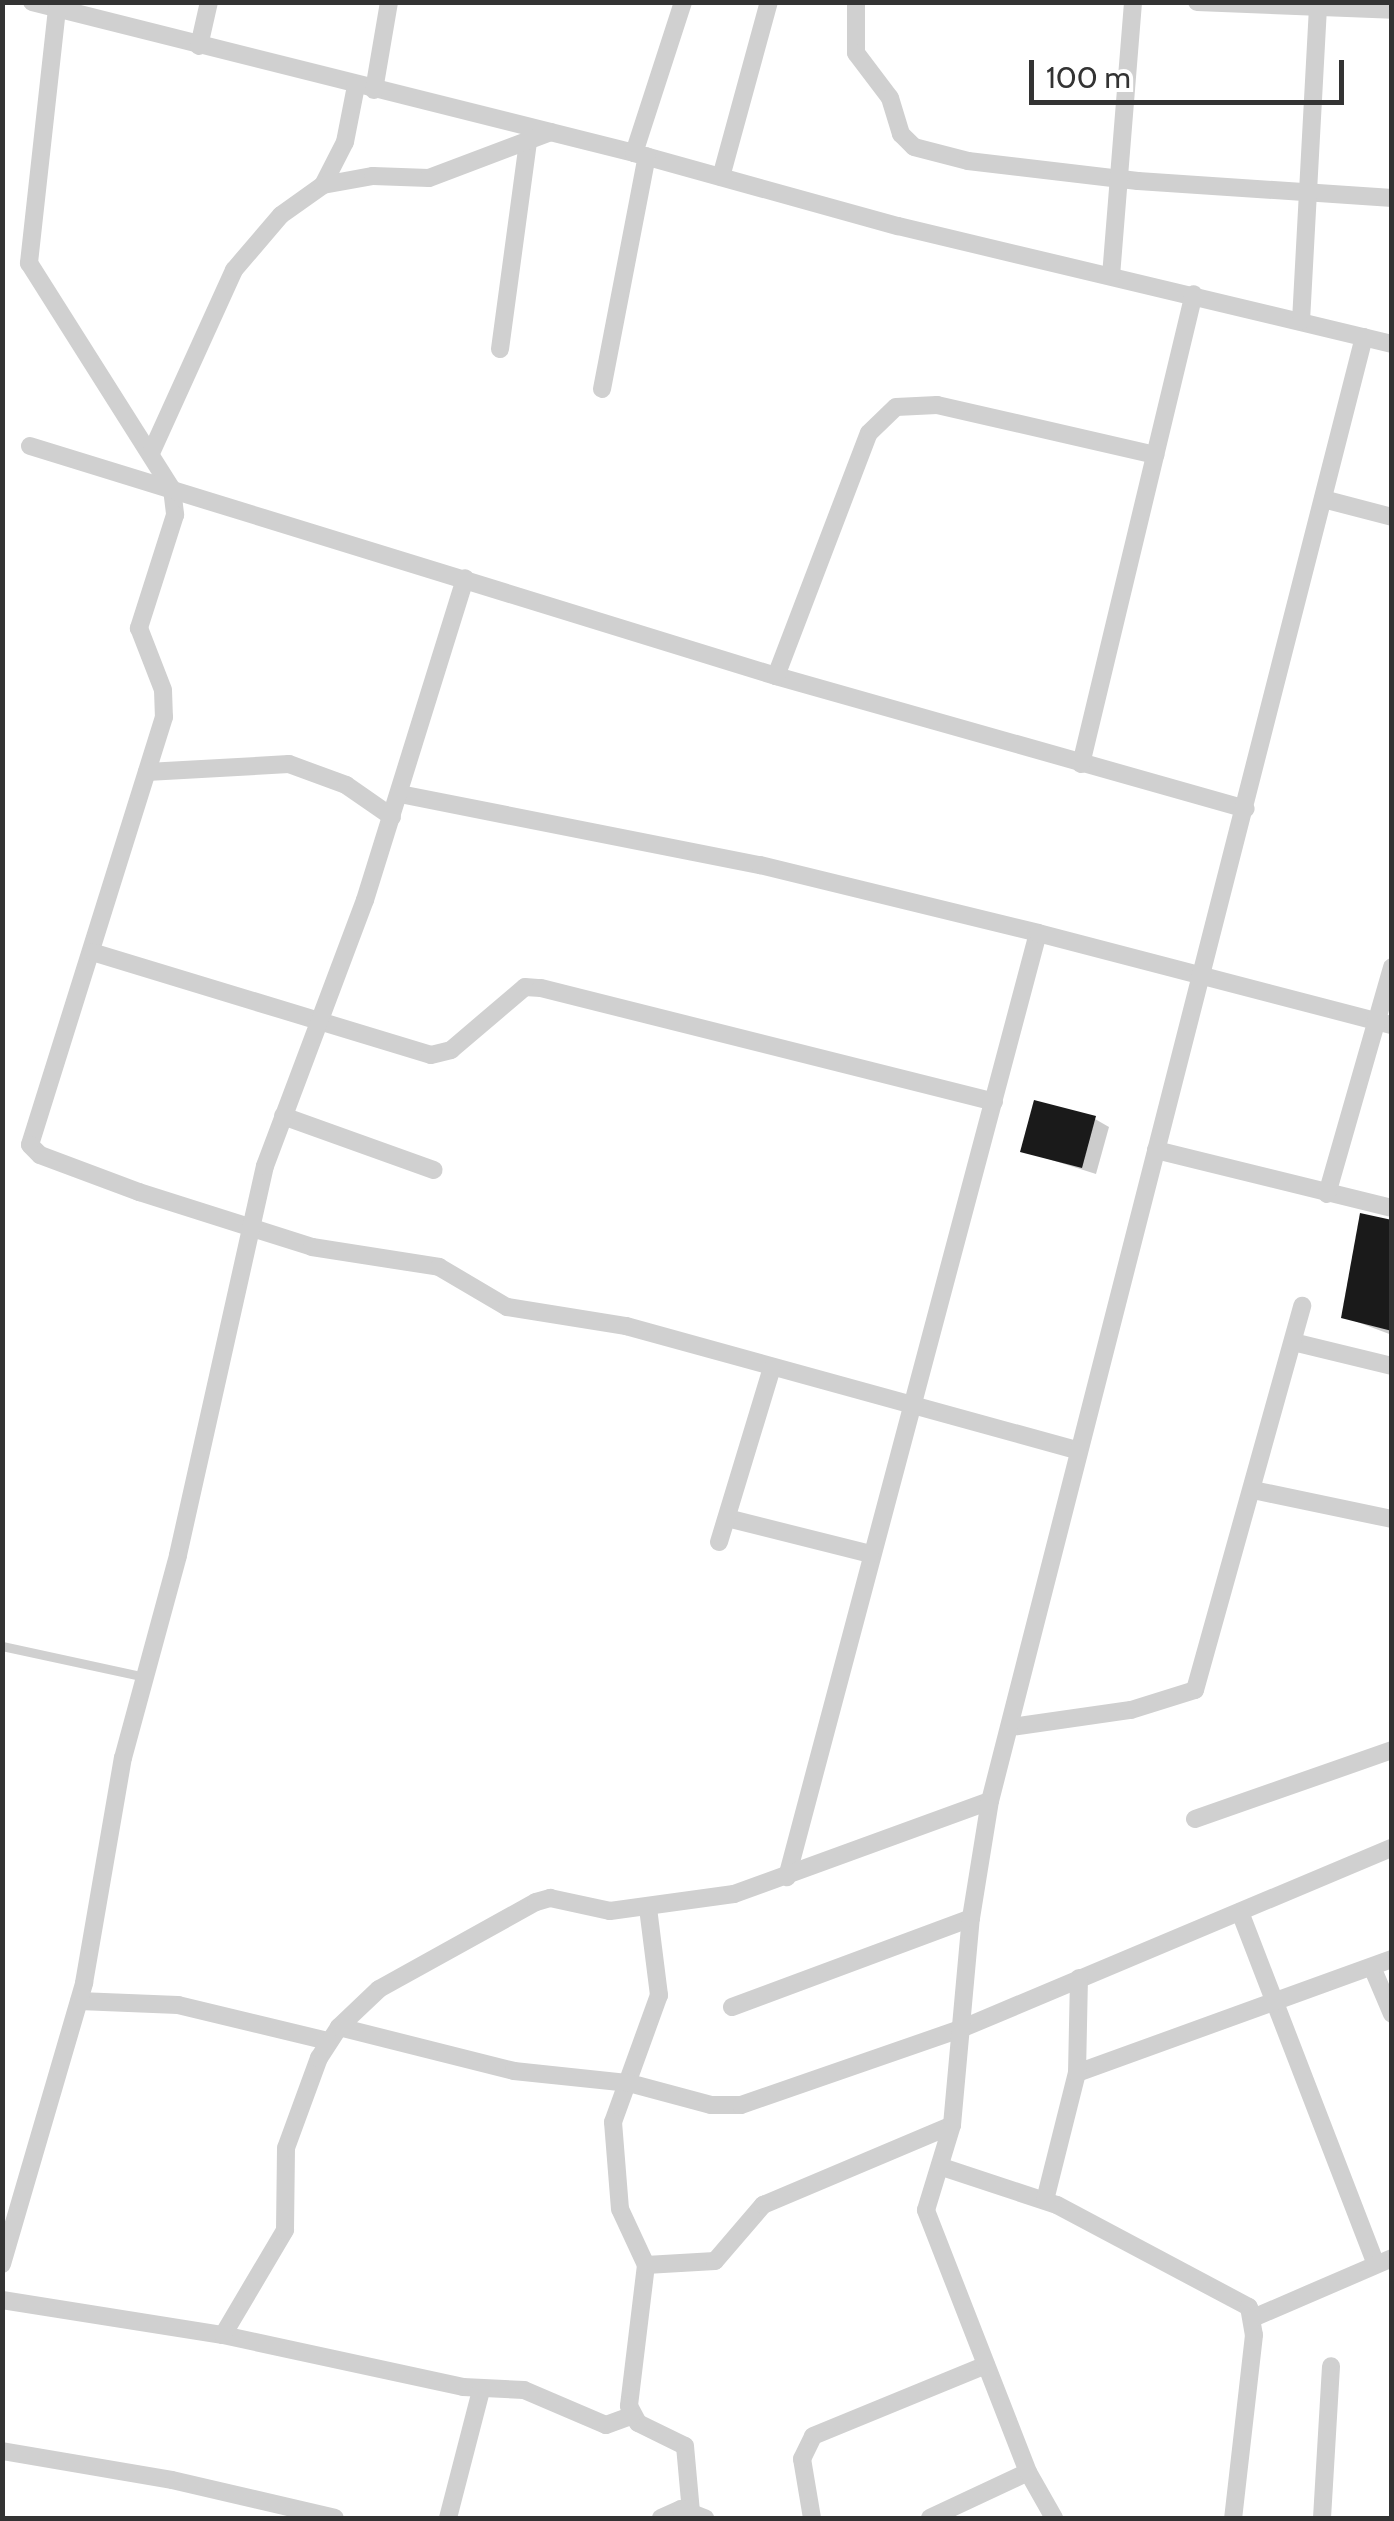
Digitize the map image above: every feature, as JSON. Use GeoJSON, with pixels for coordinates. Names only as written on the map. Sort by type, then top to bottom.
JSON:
{"type":"FeatureCollection","features":[{"type":"Feature","properties":{"kind":"street"},"geometry":{"type":"LineString","coordinates":[[32,2],[1392,344]]}},
{"type":"Feature","properties":{"kind":"street"},"geometry":{"type":"LineString","coordinates":[[198,46],[210,2]]}},
{"type":"Feature","properties":{"kind":"street"},"geometry":{"type":"LineString","coordinates":[[151,453],[234,270],[265,230],[323,185],[365,88],[388,2]]}},
{"type":"Feature","properties":{"kind":"street"},"geometry":{"type":"LineString","coordinates":[[602,389],[641,154],[683,2]]}},
{"type":"Feature","properties":{"kind":"street"},"geometry":{"type":"LineString","coordinates":[[721,177],[769,2]]}},
{"type":"Feature","properties":{"kind":"street"},"geometry":{"type":"LineString","coordinates":[[856,2],[856,54],[890,98],[906,142],[968,161],[1120,179],[1392,198]]}},
{"type":"Feature","properties":{"kind":"street"},"geometry":{"type":"LineString","coordinates":[[1111,276],[1133,2]]}},
{"type":"Feature","properties":{"kind":"street"},"geometry":{"type":"LineString","coordinates":[[1197,2],[1392,10]]}},
{"type":"Feature","properties":{"kind":"street"},"geometry":{"type":"LineString","coordinates":[[1301,321],[1318,5]]}},
{"type":"Feature","properties":{"kind":"street"},"geometry":{"type":"LineString","coordinates":[[57,9],[29,264],[172,490],[170,544],[139,628],[164,705],[147,772],[30,1145],[40,1155],[250,1228],[332,1252],[439,1267],[506,1307],[626,1326],[1076,1450]]}},
{"type":"Feature","properties":{"kind":"street"},"geometry":{"type":"LineString","coordinates":[[323,185],[373,176],[429,178],[551,132]]}},
{"type":"Feature","properties":{"kind":"street"},"geometry":{"type":"LineString","coordinates":[[500,349],[528,141]]}},
{"type":"Feature","properties":{"kind":"street"},"geometry":{"type":"LineString","coordinates":[[1081,764],[1194,294]]}},
{"type":"Feature","properties":{"kind":"street"},"geometry":{"type":"LineString","coordinates":[[1054,2518],[1028,2472],[961,2287],[926,2218],[952,2125],[964,2028],[971,1918],[990,1801],[1076,1450],[1246,809],[1364,337]]}},
{"type":"Feature","properties":{"kind":"street"},"geometry":{"type":"LineString","coordinates":[[776,676],[869,433],[896,407],[937,405],[1154,455]]}},
{"type":"Feature","properties":{"kind":"street"},"geometry":{"type":"LineString","coordinates":[[30,446],[776,676],[1246,809]]}},
{"type":"Feature","properties":{"kind":"street"},"geometry":{"type":"LineString","coordinates":[[1323,499],[1392,517]]}},
{"type":"Feature","properties":{"kind":"street"},"geometry":{"type":"LineString","coordinates":[[2,2264],[78,2001],[118,1780],[250,1228],[283,1116],[400,794],[464,578]]}},
{"type":"Feature","properties":{"kind":"street"},"geometry":{"type":"LineString","coordinates":[[147,772],[289,764],[346,785],[392,817]]}},
{"type":"Feature","properties":{"kind":"street"},"geometry":{"type":"LineString","coordinates":[[400,794],[774,868],[1383,1023]]}},
{"type":"Feature","properties":{"kind":"street"},"geometry":{"type":"LineString","coordinates":[[786,1877],[1038,933]]}},
{"type":"Feature","properties":{"kind":"street"},"geometry":{"type":"LineString","coordinates":[[92,952],[442,1055],[512,995],[540,988],[994,1102]]}},
{"type":"Feature","properties":{"kind":"street"},"geometry":{"type":"LineString","coordinates":[[1328,1194],[1383,1023],[1392,967]]}},
{"type":"Feature","properties":{"kind":"street"},"geometry":{"type":"LineString","coordinates":[[283,1116],[434,1170]]}},
{"type":"Feature","properties":{"kind":"street"},"geometry":{"type":"LineString","coordinates":[[1156,1150],[1392,1208]]}},
{"type":"Feature","properties":{"kind":"street"},"geometry":{"type":"LineString","coordinates":[[1011,1727],[1131,1710],[1194,1690],[1302,1306]]}},
{"type":"Feature","properties":{"kind":"street"},"geometry":{"type":"LineString","coordinates":[[1293,1342],[1392,1366]]}},
{"type":"Feature","properties":{"kind":"street"},"geometry":{"type":"LineString","coordinates":[[720,1542],[772,1368]]}},
{"type":"Feature","properties":{"kind":"street"},"geometry":{"type":"LineString","coordinates":[[1253,1490],[1392,1519]]}},
{"type":"Feature","properties":{"kind":"street"},"geometry":{"type":"LineString","coordinates":[[726,1518],[870,1554]]}},
{"type":"Feature","properties":{"kind":"street"},"geometry":{"type":"LineString","coordinates":[[1195,1819],[1392,1750]]}},
{"type":"Feature","properties":{"kind":"street"},"geometry":{"type":"LineString","coordinates":[[222,2335],[280,2244],[287,2216],[286,2148],[333,2034],[379,1989],[536,1902],[550,1898],[610,1912],[734,1894],[990,1801]]}},
{"type":"Feature","properties":{"kind":"street"},"geometry":{"type":"LineString","coordinates":[[78,2001],[178,2004],[514,2071],[628,2082],[711,2106],[741,2105],[964,2028],[1392,1848]]}},
{"type":"Feature","properties":{"kind":"street"},"geometry":{"type":"LineString","coordinates":[[631,2416],[646,2265],[617,2195],[614,2109],[628,2082],[661,1981],[648,1908]]}},
{"type":"Feature","properties":{"kind":"street"},"geometry":{"type":"LineString","coordinates":[[1240,1912],[1384,2261],[1253,2318]]}},
{"type":"Feature","properties":{"kind":"street"},"geometry":{"type":"LineString","coordinates":[[732,2007],[971,1918]]}},
{"type":"Feature","properties":{"kind":"street"},"geometry":{"type":"LineString","coordinates":[[1077,2074],[1392,1959]]}},
{"type":"Feature","properties":{"kind":"street"},"geometry":{"type":"LineString","coordinates":[[1372,1967],[1392,2014]]}},
{"type":"Feature","properties":{"kind":"street"},"geometry":{"type":"LineString","coordinates":[[1045,2200],[1077,2074],[1079,1978]]}},
{"type":"Feature","properties":{"kind":"street"},"geometry":{"type":"LineString","coordinates":[[646,2265],[716,2260],[763,2205],[952,2125]]}},
{"type":"Feature","properties":{"kind":"street"},"geometry":{"type":"LineString","coordinates":[[942,2167],[1045,2200],[1238,2300],[1253,2318],[1232,2518]]}},
{"type":"Feature","properties":{"kind":"street"},"geometry":{"type":"LineString","coordinates":[[2,2300],[222,2335],[481,2390],[536,2393],[606,2425],[631,2416],[685,2446],[698,2515],[669,2510],[661,2518]]}},
{"type":"Feature","properties":{"kind":"street"},"geometry":{"type":"LineString","coordinates":[[812,2518],[802,2459],[813,2436],[986,2364]]}},
{"type":"Feature","properties":{"kind":"street"},"geometry":{"type":"LineString","coordinates":[[1322,2518],[1330,2366]]}},
{"type":"Feature","properties":{"kind":"street"},"geometry":{"type":"LineString","coordinates":[[448,2518],[481,2390]]}},
{"type":"Feature","properties":{"kind":"street"},"geometry":{"type":"LineString","coordinates":[[2,2450],[172,2480],[335,2518]]}},
{"type":"Feature","properties":{"kind":"street"},"geometry":{"type":"LineString","coordinates":[[930,2518],[1028,2472]]}},
{"type":"Feature","properties":{"kind":"lane"},"geometry":{"type":"LineString","coordinates":[[2,1646],[145,1677]]}},
{"type":"Feature","properties":{"kind":"building"},"geometry":{"type":"Polygon","coordinates":[[[1034,1100],[1096,1116],[1082,1168],[1020,1152],[1034,1100]]]}},
{"type":"Feature","properties":{"kind":"building"},"geometry":{"type":"Polygon","coordinates":[[[1360,1213],[1392,1220],[1392,1331],[1341,1318],[1360,1213]]]}}]}
